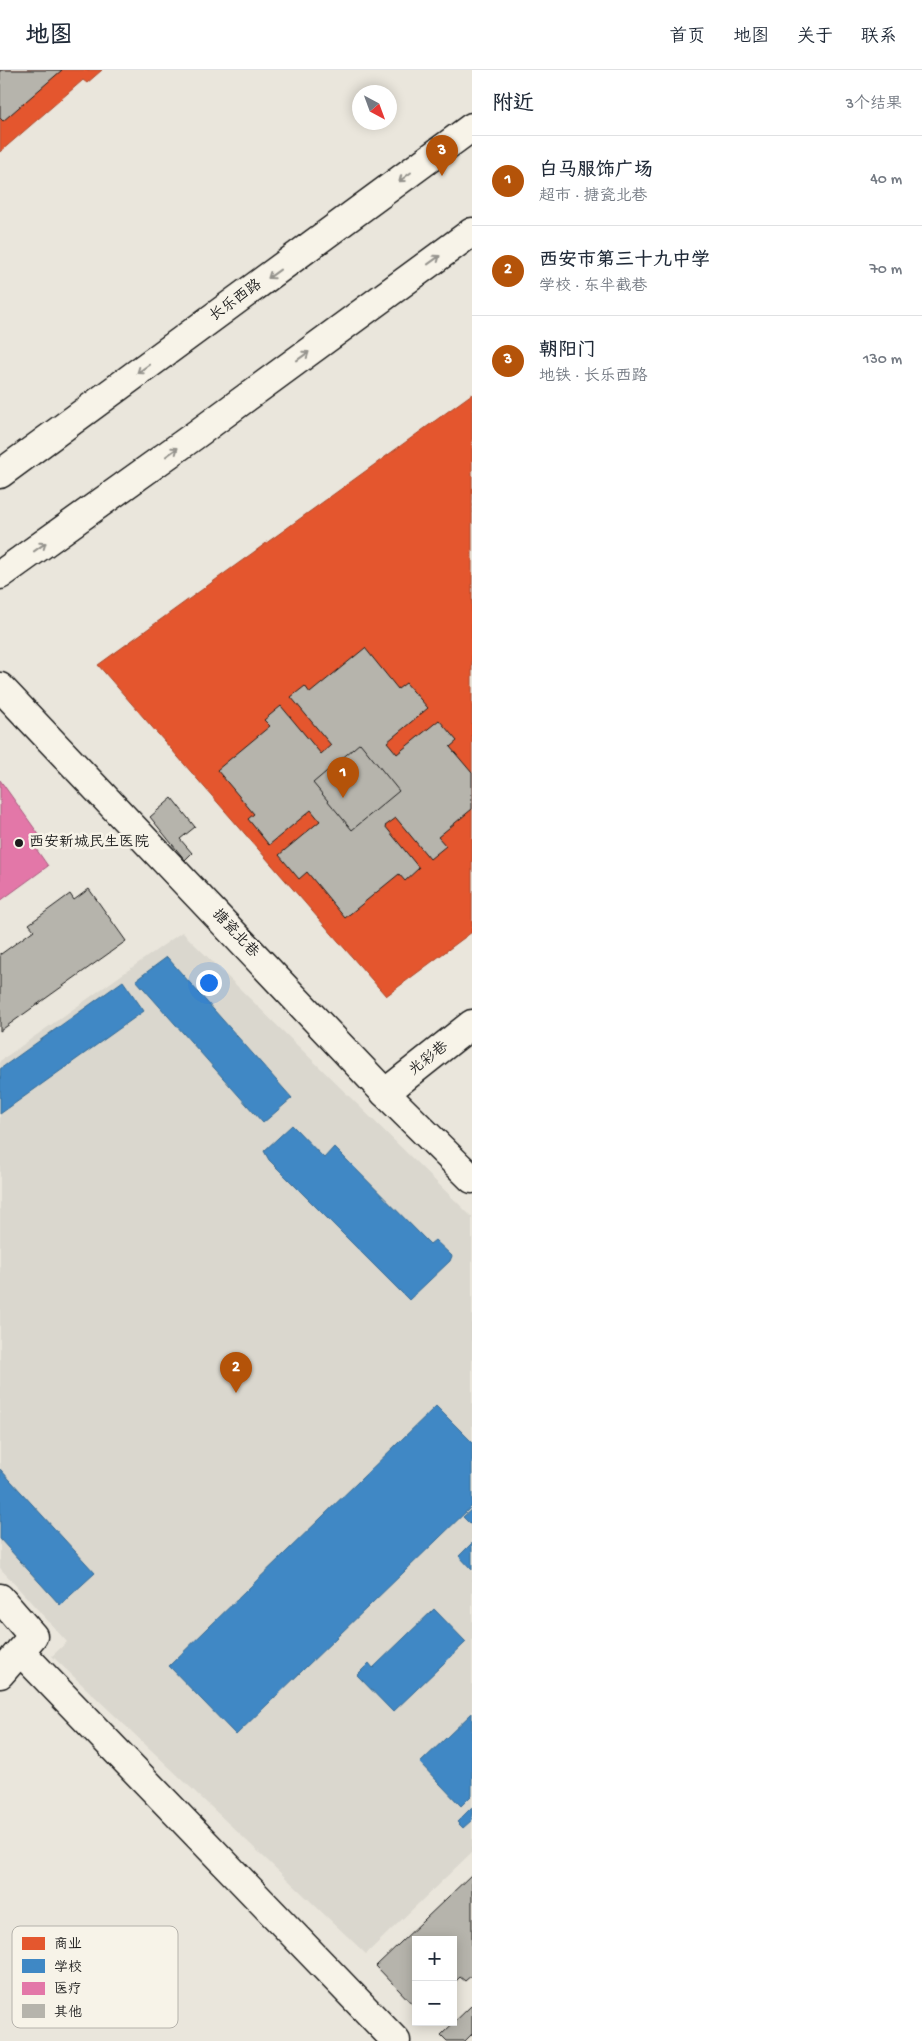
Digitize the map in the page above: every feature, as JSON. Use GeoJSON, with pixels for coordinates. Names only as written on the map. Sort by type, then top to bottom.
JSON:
{"type":"FeatureCollection","features":[{"type":"Feature","properties":{"kind":"street","name":"长乐西路"},"geometry":{"type":"LineString","coordinates":[[0,474],[472,127]]}},
{"type":"Feature","properties":{"kind":"street"},"geometry":{"type":"LineString","coordinates":[[0,575],[194,436],[472,232]]}},
{"type":"Feature","properties":{"kind":"street","name":"搪瓷北巷"},"geometry":{"type":"LineString","coordinates":[[0,687],[385,1093],[472,1179]]}},
{"type":"Feature","properties":{"kind":"street","name":"光彩巷"},"geometry":{"type":"LineString","coordinates":[[385,1093],[472,1024]]}},
{"type":"Feature","properties":{"kind":"street"},"geometry":{"type":"LineString","coordinates":[[0,1598],[33,1636],[0,1674]]}},
{"type":"Feature","properties":{"kind":"street"},"geometry":{"type":"LineString","coordinates":[[20,1651],[396,2041]]}},
{"type":"Feature","properties":{"kind":"shaded area"},"geometry":{"type":"Polygon","coordinates":[[[182,932],[472,1217],[472,1852],[366,1954],[52,1656],[67,1642],[0,1568],[0,1061],[182,932]]]}},
{"type":"Feature","properties":{"kind":"building: 商业"},"geometry":{"type":"Polygon","coordinates":[[[0,70],[102,70],[87,83],[83,80],[0,152],[0,70]]]}},
{"type":"Feature","properties":{"kind":"building: 商业"},"geometry":{"type":"Polygon","coordinates":[[[472,394],[472,932],[386,996],[98,665],[472,394]]]}},
{"type":"Feature","properties":{"kind":"building: 学校"},"geometry":{"type":"Polygon","coordinates":[[[167,957],[292,1098],[263,1123],[136,980],[167,957]]]}},
{"type":"Feature","properties":{"kind":"building: 学校"},"geometry":{"type":"Polygon","coordinates":[[[123,981],[144,1011],[0,1114],[0,1069],[123,981]]]}},
{"type":"Feature","properties":{"kind":"building: 学校"},"geometry":{"type":"Polygon","coordinates":[[[292,1125],[324,1158],[334,1147],[430,1244],[435,1240],[452,1256],[450,1261],[409,1300],[269,1160],[264,1151],[292,1125]]]}},
{"type":"Feature","properties":{"kind":"building: 学校"},"geometry":{"type":"Polygon","coordinates":[[[436,1406],[472,1442],[472,1506],[236,1735],[169,1666],[436,1406]]]}},
{"type":"Feature","properties":{"kind":"building: 学校"},"geometry":{"type":"Polygon","coordinates":[[[0,1469],[95,1573],[60,1605],[0,1539],[0,1469]]]}},
{"type":"Feature","properties":{"kind":"building: 学校"},"geometry":{"type":"Polygon","coordinates":[[[472,1509],[472,1526],[463,1517],[472,1509]]]}},
{"type":"Feature","properties":{"kind":"building: 学校"},"geometry":{"type":"Polygon","coordinates":[[[472,1543],[472,1570],[459,1556],[472,1543]]]}},
{"type":"Feature","properties":{"kind":"building: 学校"},"geometry":{"type":"Polygon","coordinates":[[[434,1609],[466,1642],[393,1712],[357,1675],[369,1663],[373,1668],[434,1609]]]}},
{"type":"Feature","properties":{"kind":"building: 学校"},"geometry":{"type":"Polygon","coordinates":[[[472,1713],[472,1795],[461,1806],[420,1763],[472,1713]]]}},
{"type":"Feature","properties":{"kind":"building: 学校"},"geometry":{"type":"Polygon","coordinates":[[[472,1807],[472,1820],[463,1828],[457,1822],[472,1807]]]}},
{"type":"Feature","properties":{"kind":"building: 医疗","name":"西安新城民生医院"},"geometry":{"type":"Polygon","coordinates":[[[0,780],[42,839],[34,846],[48,866],[0,901],[0,780]]]}},
{"type":"Feature","properties":{"kind":"building: 其他"},"geometry":{"type":"Polygon","coordinates":[[[0,70],[62,70],[3,121],[0,118],[0,70]]]}},
{"type":"Feature","properties":{"kind":"building: 其他"},"geometry":{"type":"Polygon","coordinates":[[[365,648],[398,689],[406,683],[428,708],[387,742],[397,754],[439,720],[457,741],[450,747],[472,773],[472,809],[438,837],[446,846],[430,859],[396,818],[385,826],[419,868],[405,881],[399,874],[345,918],[307,872],[299,879],[279,855],[320,821],[311,810],[269,845],[248,819],[254,814],[217,770],[270,726],[264,720],[281,706],[321,754],[331,745],[291,697],[305,686],[310,693],[365,648]]]}},
{"type":"Feature","properties":{"kind":"building: 其他"},"geometry":{"type":"Polygon","coordinates":[[[360,743],[399,791],[352,830],[313,783],[360,743]]]}},
{"type":"Feature","properties":{"kind":"building: 其他"},"geometry":{"type":"Polygon","coordinates":[[[172,798],[195,827],[180,839],[192,853],[185,860],[150,817],[172,798]]]}},
{"type":"Feature","properties":{"kind":"building: 其他"},"geometry":{"type":"Polygon","coordinates":[[[89,889],[126,941],[0,1031],[0,953],[34,930],[29,924],[70,894],[74,900],[89,889]]]}},
{"type":"Feature","properties":{"kind":"building: 其他"},"geometry":{"type":"Polygon","coordinates":[[[472,1874],[472,1975],[465,1981],[460,1977],[457,1980],[457,1936],[412,1936],[412,2004],[376,1966],[472,1874]]]}},
{"type":"Feature","properties":{"kind":"building: 其他"},"geometry":{"type":"Polygon","coordinates":[[[472,2005],[472,2034],[465,2041],[447,2041],[441,2035],[450,2026],[457,2026],[457,2020],[472,2005]]]}},
{"type":"Feature","properties":{"kind":"place","name":"朝阳门"},"geometry":{"type":"Point","coordinates":[442,176]}},
{"type":"Feature","properties":{"kind":"place","name":"白马服饰广场"},"geometry":{"type":"Point","coordinates":[343,798]}},
{"type":"Feature","properties":{"kind":"place","name":"西安新城民生医院"},"geometry":{"type":"Point","coordinates":[19,843]}},
{"type":"Feature","properties":{"kind":"place","name":"西安市第三十九中学"},"geometry":{"type":"Point","coordinates":[236,1393]}}]}
